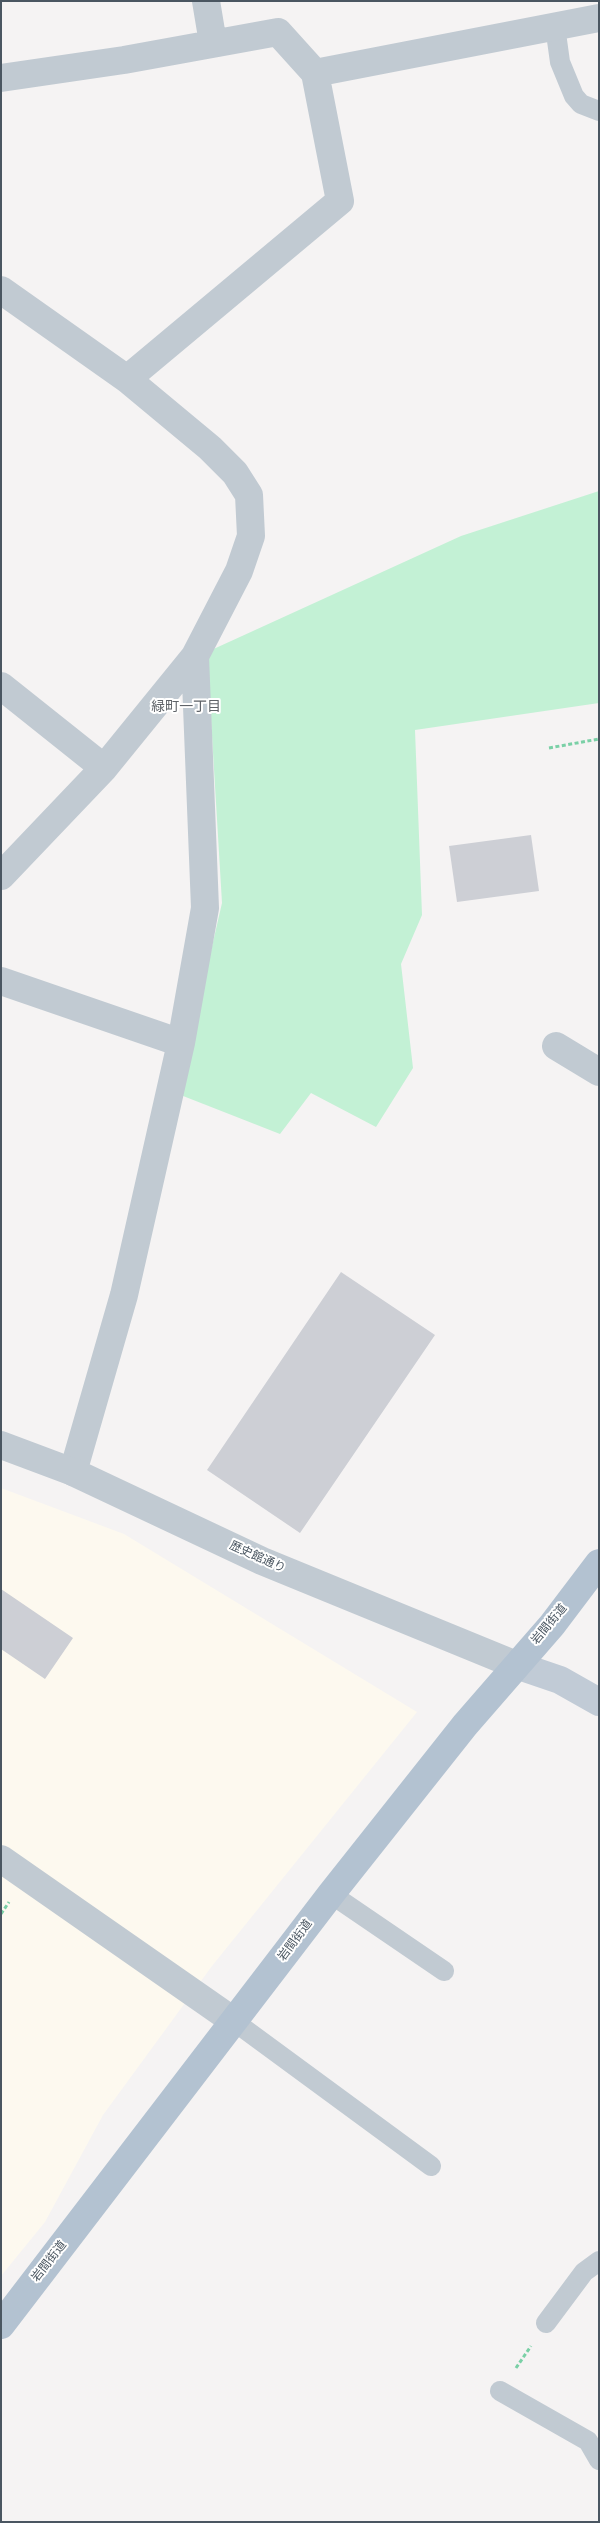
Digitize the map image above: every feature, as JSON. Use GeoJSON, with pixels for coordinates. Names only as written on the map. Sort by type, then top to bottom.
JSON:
{"type":"FeatureCollection","features":[{"type":"Feature","properties":{"kind":"main road","name":"岩間街道"},"geometry":{"type":"LineString","coordinates":[[1,2325],[235,2022],[331,1894],[465,1725],[552,1625],[599,1563]]}},
{"type":"Feature","properties":{"kind":"main road"},"geometry":{"type":"LineString","coordinates":[[516,1666],[560,1680],[599,1702]]}},
{"type":"Feature","properties":{"kind":"street"},"geometry":{"type":"LineString","coordinates":[[206,1],[213,43]]}},
{"type":"Feature","properties":{"kind":"street"},"geometry":{"type":"LineString","coordinates":[[315,73],[599,18]]}},
{"type":"Feature","properties":{"kind":"street"},"geometry":{"type":"LineString","coordinates":[[1,78],[124,60],[278,32],[315,73],[340,201],[127,379]]}},
{"type":"Feature","properties":{"kind":"street"},"geometry":{"type":"LineString","coordinates":[[1,290],[127,379],[210,448],[235,473],[249,494],[251,536],[239,571],[195,656],[104,768],[1,876]]}},
{"type":"Feature","properties":{"kind":"street"},"geometry":{"type":"LineString","coordinates":[[73,1472],[124,1295],[181,1043],[205,908],[195,656]]}},
{"type":"Feature","properties":{"kind":"street"},"geometry":{"type":"LineString","coordinates":[[1,686],[104,768]]}},
{"type":"Feature","properties":{"kind":"street"},"geometry":{"type":"LineString","coordinates":[[1,981],[181,1043]]}},
{"type":"Feature","properties":{"kind":"street"},"geometry":{"type":"LineString","coordinates":[[556,1046],[599,1072]]}},
{"type":"Feature","properties":{"kind":"street","name":"歴史館通り"},"geometry":{"type":"LineString","coordinates":[[1,1445],[73,1472],[262,1561],[516,1666]]}},
{"type":"Feature","properties":{"kind":"street"},"geometry":{"type":"LineString","coordinates":[[1,1859],[235,2022]]}},
{"type":"Feature","properties":{"kind":"lane"},"geometry":{"type":"LineString","coordinates":[[555,26],[560,62],[574,96],[582,104],[599,111]]}},
{"type":"Feature","properties":{"kind":"lane"},"geometry":{"type":"LineString","coordinates":[[331,1894],[444,1971]]}},
{"type":"Feature","properties":{"kind":"lane"},"geometry":{"type":"LineString","coordinates":[[235,2022],[431,2166]]}},
{"type":"Feature","properties":{"kind":"lane"},"geometry":{"type":"LineString","coordinates":[[546,2323],[584,2272],[599,2261]]}},
{"type":"Feature","properties":{"kind":"lane"},"geometry":{"type":"LineString","coordinates":[[500,2391],[588,2441],[599,2460]]}},
{"type":"Feature","properties":{"kind":"path"},"geometry":{"type":"LineString","coordinates":[[549,748],[599,740]]}},
{"type":"Feature","properties":{"kind":"path"},"geometry":{"type":"LineString","coordinates":[[500,2391],[546,2323]]}},
{"type":"Feature","properties":{"kind":"shaded area"},"geometry":{"type":"Polygon","coordinates":[[[1,1488],[124,1534],[417,1712],[212,1966],[103,2115],[45,2222],[1,2276],[1,1488]]]}},
{"type":"Feature","properties":{"kind":"green space"},"geometry":{"type":"Polygon","coordinates":[[[599,491],[599,703],[415,730],[422,915],[401,964],[413,1068],[376,1127],[311,1093],[280,1134],[178,1094],[222,903],[207,652],[461,536],[599,491]]]}},
{"type":"Feature","properties":{"kind":"building"},"geometry":{"type":"Polygon","coordinates":[[[531,835],[539,891],[457,902],[449,846],[531,835]]]}},
{"type":"Feature","properties":{"kind":"building"},"geometry":{"type":"Polygon","coordinates":[[[341,1272],[435,1335],[300,1533],[207,1470],[341,1272]]]}},
{"type":"Feature","properties":{"kind":"building"},"geometry":{"type":"Polygon","coordinates":[[[1,1589],[73,1638],[45,1679],[1,1649],[1,1589]]]}},
{"type":"Feature","properties":{"kind":"district","name":"緑町一丁目"},"geometry":{"type":"Point","coordinates":[186,708]}}]}
